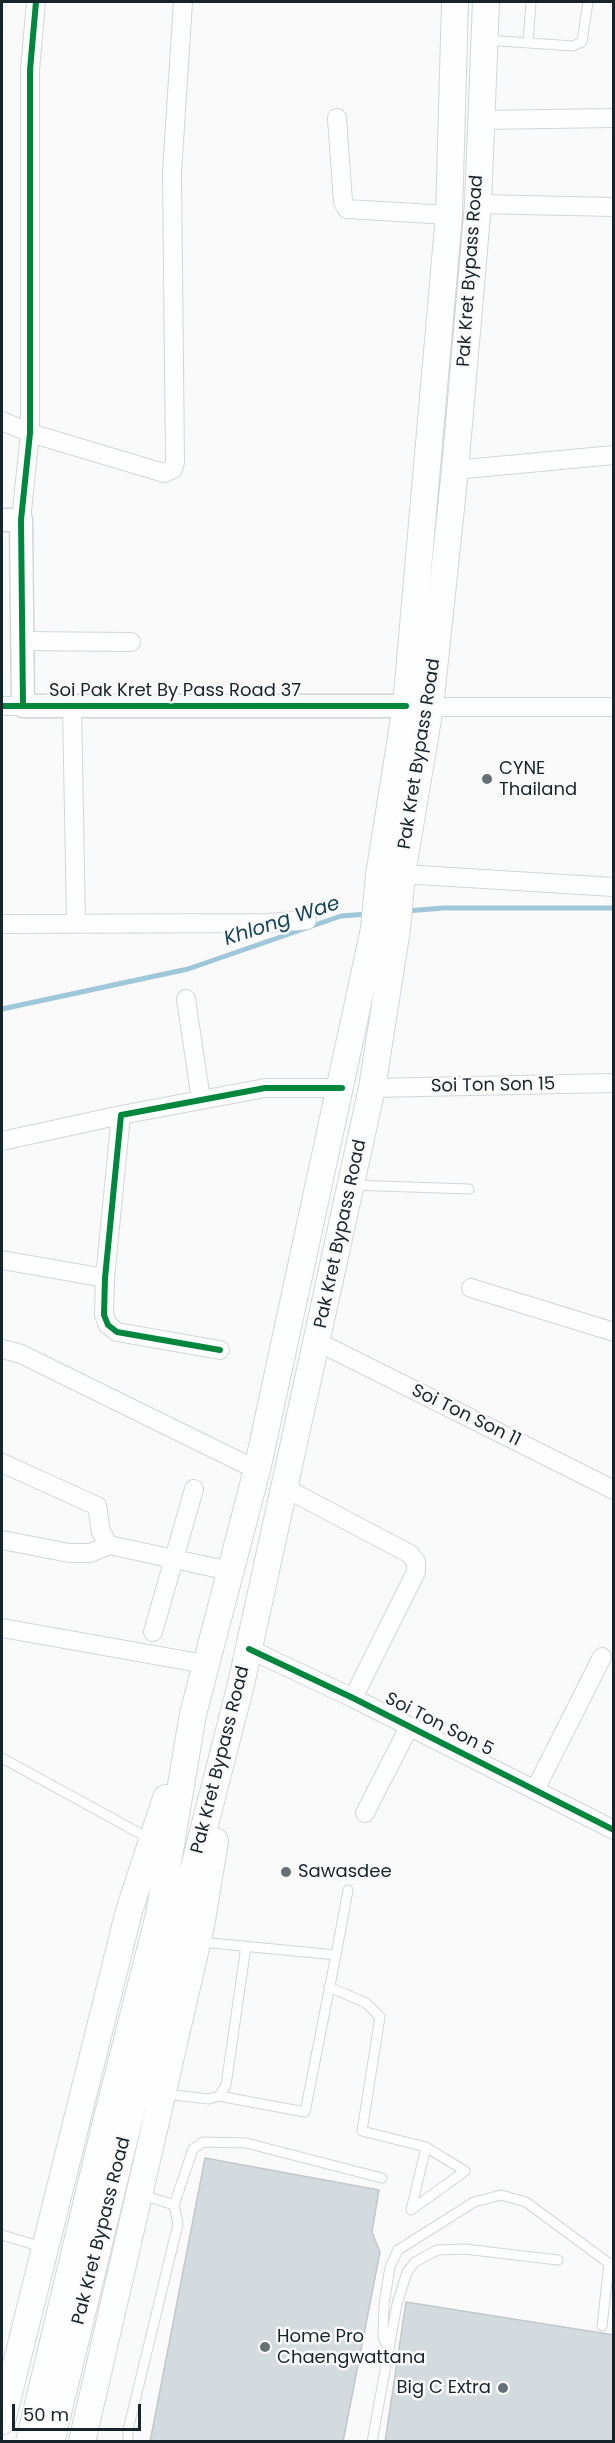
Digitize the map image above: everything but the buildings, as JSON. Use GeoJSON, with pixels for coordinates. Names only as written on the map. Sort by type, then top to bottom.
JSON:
{"type":"FeatureCollection","features":[{"type":"Feature","properties":{"kind":"main road","name":"Pak Kret Bypass Road"},"geometry":{"type":"LineString","coordinates":[[418,706],[449,215],[455,2]]}},
{"type":"Feature","properties":{"kind":"main road","name":"Pak Kret Bypass Road"},"geometry":{"type":"LineString","coordinates":[[29,2442],[241,1684],[372,1088],[385,929],[455,470],[478,204],[486,2]]}},
{"type":"Feature","properties":{"kind":"main road","name":"Pak Kret Bypass Road"},"geometry":{"type":"LineString","coordinates":[[51,2442],[159,1915],[193,1714],[257,1470],[342,1088],[385,929]]}},
{"type":"Feature","properties":{"kind":"main road"},"geometry":{"type":"LineString","coordinates":[[82,2442],[197,1941],[241,1684]]}},
{"type":"Feature","properties":{"kind":"main road"},"geometry":{"type":"LineString","coordinates":[[2,2421],[129,1911],[193,1714]]}},
{"type":"Feature","properties":{"kind":"main road"},"geometry":{"type":"LineString","coordinates":[[12,2382],[21,2408],[36,2423],[51,2428],[72,2423],[91,2403]]}},
{"type":"Feature","properties":{"kind":"street"},"geometry":{"type":"LineString","coordinates":[[11,520],[30,433],[30,70],[36,2]]}},
{"type":"Feature","properties":{"kind":"street"},"geometry":{"type":"LineString","coordinates":[[2,421],[30,433],[164,473],[173,469],[175,462],[172,172],[183,2]]}},
{"type":"Feature","properties":{"kind":"street"},"geometry":{"type":"LineString","coordinates":[[337,118],[344,202],[348,209],[449,215]]}},
{"type":"Feature","properties":{"kind":"street"},"geometry":{"type":"LineString","coordinates":[[480,120],[614,118]]}},
{"type":"Feature","properties":{"kind":"street"},"geometry":{"type":"LineString","coordinates":[[478,204],[614,207]]}},
{"type":"Feature","properties":{"kind":"street"},"geometry":{"type":"LineString","coordinates":[[455,470],[614,454]]}},
{"type":"Feature","properties":{"kind":"street","name":"Soi Pak Kret By Pass Road 37"},"geometry":{"type":"LineString","coordinates":[[11,520],[22,641],[12,706],[418,706]]}},
{"type":"Feature","properties":{"kind":"street"},"geometry":{"type":"LineString","coordinates":[[22,641],[131,642]]}},
{"type":"Feature","properties":{"kind":"street"},"geometry":{"type":"LineString","coordinates":[[72,706],[76,922]]}},
{"type":"Feature","properties":{"kind":"street"},"geometry":{"type":"LineString","coordinates":[[418,706],[614,707]]}},
{"type":"Feature","properties":{"kind":"street"},"geometry":{"type":"LineString","coordinates":[[394,876],[614,887]]}},
{"type":"Feature","properties":{"kind":"street"},"geometry":{"type":"LineString","coordinates":[[2,924],[268,923],[307,920]]}},
{"type":"Feature","properties":{"kind":"street"},"geometry":{"type":"LineString","coordinates":[[186,999],[201,1100]]}},
{"type":"Feature","properties":{"kind":"street","name":"Soi Ton Son 15"},"geometry":{"type":"LineString","coordinates":[[372,1088],[614,1083]]}},
{"type":"Feature","properties":{"kind":"street"},"geometry":{"type":"LineString","coordinates":[[2,1141],[121,1115],[265,1088],[342,1088]]}},
{"type":"Feature","properties":{"kind":"street"},"geometry":{"type":"LineString","coordinates":[[121,1115],[105,1278],[104,1316],[108,1325],[117,1332],[220,1350]]}},
{"type":"Feature","properties":{"kind":"street"},"geometry":{"type":"LineString","coordinates":[[2,1260],[105,1278]]}},
{"type":"Feature","properties":{"kind":"street"},"geometry":{"type":"LineString","coordinates":[[471,1288],[614,1332]]}},
{"type":"Feature","properties":{"kind":"street","name":"Soi Ton Son 11"},"geometry":{"type":"LineString","coordinates":[[318,1342],[614,1490]]}},
{"type":"Feature","properties":{"kind":"street"},"geometry":{"type":"LineString","coordinates":[[2,1349],[21,1354],[257,1470]]}},
{"type":"Feature","properties":{"kind":"street"},"geometry":{"type":"LineString","coordinates":[[2,1463],[97,1506],[101,1532],[109,1545]]}},
{"type":"Feature","properties":{"kind":"street"},"geometry":{"type":"LineString","coordinates":[[285,1488],[410,1554],[416,1562],[416,1572],[352,1698]]}},
{"type":"Feature","properties":{"kind":"street"},"geometry":{"type":"LineString","coordinates":[[153,1632],[194,1489]]}},
{"type":"Feature","properties":{"kind":"street"},"geometry":{"type":"LineString","coordinates":[[2,1540],[69,1553],[90,1553],[109,1545],[230,1571]]}},
{"type":"Feature","properties":{"kind":"street"},"geometry":{"type":"LineString","coordinates":[[2,1628],[205,1664]]}},
{"type":"Feature","properties":{"kind":"street","name":"Soi Ton Son 5"},"geometry":{"type":"LineString","coordinates":[[249,1649],[409,1726],[614,1830]]}},
{"type":"Feature","properties":{"kind":"street"},"geometry":{"type":"LineString","coordinates":[[535,1790],[602,1657]]}},
{"type":"Feature","properties":{"kind":"street"},"geometry":{"type":"LineString","coordinates":[[364,1813],[409,1726]]}},
{"type":"Feature","properties":{"kind":"lane"},"geometry":{"type":"LineString","coordinates":[[528,42],[531,2]]}},
{"type":"Feature","properties":{"kind":"lane"},"geometry":{"type":"LineString","coordinates":[[485,39],[573,46],[582,42],[588,2]]}},
{"type":"Feature","properties":{"kind":"lane"},"geometry":{"type":"LineString","coordinates":[[351,1185],[469,1189]]}},
{"type":"Feature","properties":{"kind":"lane"},"geometry":{"type":"LineString","coordinates":[[2,1758],[152,1840]]}},
{"type":"Feature","properties":{"kind":"lane"},"geometry":{"type":"LineString","coordinates":[[162,2093],[209,2099],[219,2096],[305,2112],[348,1890]]}},
{"type":"Feature","properties":{"kind":"lane"},"geometry":{"type":"LineString","coordinates":[[197,1941],[336,1955]]}},
{"type":"Feature","properties":{"kind":"lane"},"geometry":{"type":"LineString","coordinates":[[219,2096],[226,2085],[246,1946]]}},
{"type":"Feature","properties":{"kind":"lane"},"geometry":{"type":"LineString","coordinates":[[329,1987],[366,2004],[380,2017],[381,2028],[362,2131],[426,2147],[465,2171],[411,2210],[426,2147]]}},
{"type":"Feature","properties":{"kind":"lane"},"geometry":{"type":"LineString","coordinates":[[128,2442],[128,2430],[178,2224],[174,2205],[193,2149],[203,2142],[246,2143],[382,2178]]}},
{"type":"Feature","properties":{"kind":"lane"},"geometry":{"type":"LineString","coordinates":[[139,2194],[174,2205]]}},
{"type":"Feature","properties":{"kind":"lane"},"geometry":{"type":"LineString","coordinates":[[387,2346],[382,2325],[384,2304],[390,2267],[398,2250],[474,2202],[501,2195],[526,2202],[611,2265],[602,2326]]}},
{"type":"Feature","properties":{"kind":"lane"},"geometry":{"type":"LineString","coordinates":[[2,2235],[45,2248]]}},
{"type":"Feature","properties":{"kind":"lane"},"geometry":{"type":"LineString","coordinates":[[372,2442],[396,2304],[415,2262],[437,2250],[464,2249],[558,2260]]}},
{"type":"Feature","properties":{"kind":"waterway","name":"Khlong Wae"},"geometry":{"type":"LineString","coordinates":[[407,911],[443,908],[614,908]]}},
{"type":"Feature","properties":{"kind":"waterway","name":"Khlong Wae"},"geometry":{"type":"LineString","coordinates":[[2,1009],[188,969],[341,916],[368,914]]}},
{"type":"Feature","properties":{"kind":"cycle path"},"geometry":{"type":"LineString","coordinates":[[23,706],[21,520],[30,433],[30,70],[36,2]]}},
{"type":"Feature","properties":{"kind":"cycle path"},"geometry":{"type":"LineString","coordinates":[[2,706],[406,706]]}},
{"type":"Feature","properties":{"kind":"cycle path"},"geometry":{"type":"LineString","coordinates":[[220,1350],[117,1332],[108,1325],[104,1315],[105,1278],[121,1115],[265,1088],[342,1088]]}},
{"type":"Feature","properties":{"kind":"cycle path"},"geometry":{"type":"LineString","coordinates":[[249,1649],[353,1698],[614,1830]]}},
{"type":"Feature","properties":{"kind":"place","name":"CYNE Thailand"},"geometry":{"type":"Point","coordinates":[487,779]}},
{"type":"Feature","properties":{"kind":"place","name":"Sawasdee"},"geometry":{"type":"Point","coordinates":[286,1872]}},
{"type":"Feature","properties":{"kind":"place","name":"Home Pro Chaengwattana"},"geometry":{"type":"Point","coordinates":[265,2347]}},
{"type":"Feature","properties":{"kind":"place","name":"Big C Extra"},"geometry":{"type":"Point","coordinates":[503,2388]}}]}
